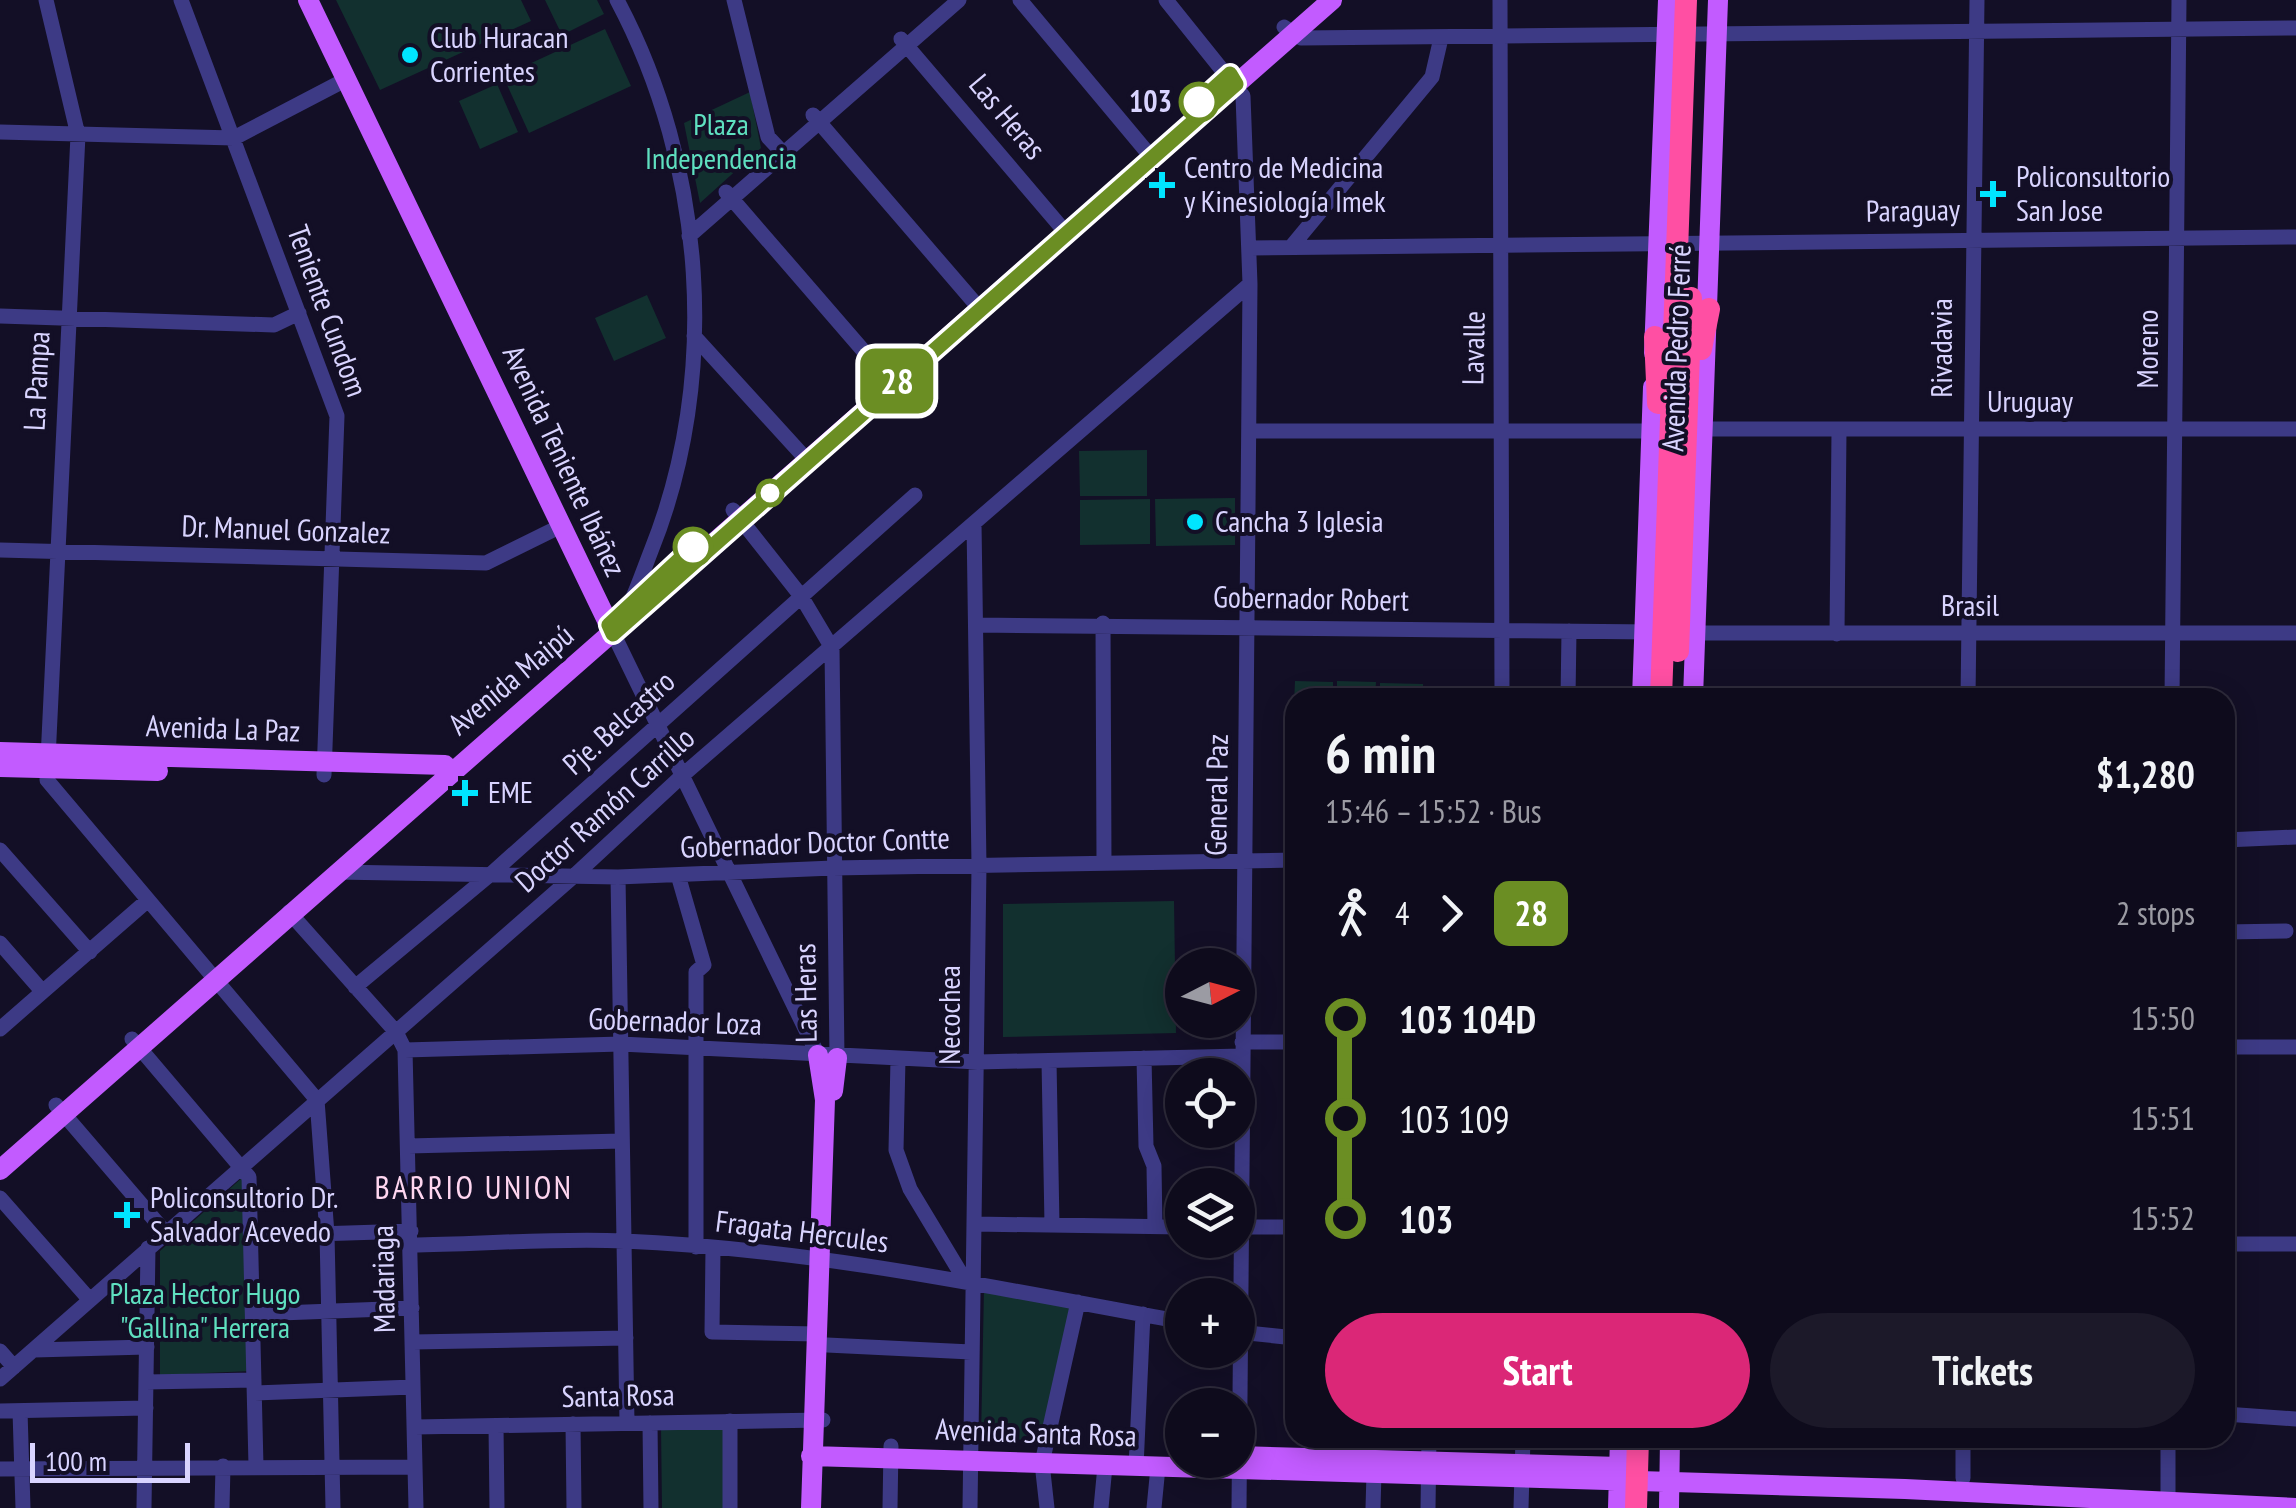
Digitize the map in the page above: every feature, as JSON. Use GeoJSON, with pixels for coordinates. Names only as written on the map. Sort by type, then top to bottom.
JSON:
{"type":"FeatureCollection","features":[{"type":"Feature","properties":{"kind":"highway","name":"Avenida Pedro Ferré"},"geometry":{"type":"LineString","coordinates":[[1686,0],[1692,36]]}},
{"type":"Feature","properties":{"kind":"highway","name":"Avenida Pedro Ferré"},"geometry":{"type":"LineString","coordinates":[[1675,688],[1665,536],[1685,245],[1692,36],[1700,0]]}},
{"type":"Feature","properties":{"kind":"highway","name":"Avenida Pedro Ferré"},"geometry":{"type":"LineString","coordinates":[[1662,688],[1688,447],[1685,245]]}},
{"type":"Feature","properties":{"kind":"highway"},"geometry":{"type":"LineString","coordinates":[[1688,447],[1709,310]]}},
{"type":"Feature","properties":{"kind":"highway"},"geometry":{"type":"LineString","coordinates":[[1655,337],[1665,536]]}},
{"type":"Feature","properties":{"kind":"highway"},"geometry":{"type":"LineString","coordinates":[[1640,1448],[1650,1508]]}},
{"type":"Feature","properties":{"kind":"highway"},"geometry":{"type":"LineString","coordinates":[[1636,1508],[1651,1448]]}},
{"type":"Feature","properties":{"kind":"main road","name":"Avenida Teniente Ibáñez"},"geometry":{"type":"LineString","coordinates":[[308,0],[611,629]]}},
{"type":"Feature","properties":{"kind":"main road","name":"Avenida Pedro Ferré"},"geometry":{"type":"LineString","coordinates":[[1668,0],[1692,36]]}},
{"type":"Feature","properties":{"kind":"main road","name":"Avenida Pedro Ferré"},"geometry":{"type":"LineString","coordinates":[[1689,688],[1670,633],[1652,431],[1655,337],[1685,245],[1692,36],[1718,0]]}},
{"type":"Feature","properties":{"kind":"main road","name":"Avenida Maipú"},"geometry":{"type":"LineString","coordinates":[[611,629],[630,606],[1322,2]]}},
{"type":"Feature","properties":{"kind":"main road","name":"Avenida Pedro Ferré"},"geometry":{"type":"LineString","coordinates":[[1646,688],[1670,633],[1705,429],[1709,310],[1685,245]]}},
{"type":"Feature","properties":{"kind":"main road","name":"Avenida Maipú"},"geometry":{"type":"LineString","coordinates":[[0,1155],[136,1043],[439,774],[611,629],[737,514]]}},
{"type":"Feature","properties":{"kind":"main road","name":"Avenida La Paz"},"geometry":{"type":"LineString","coordinates":[[0,752],[47,761]]}},
{"type":"Feature","properties":{"kind":"main road","name":"Avenida La Paz"},"geometry":{"type":"LineString","coordinates":[[0,767],[47,761],[439,774]]}},
{"type":"Feature","properties":{"kind":"main road","name":"Avenida Maipú"},"geometry":{"type":"LineString","coordinates":[[212,976],[336,872],[439,774]]}},
{"type":"Feature","properties":{"kind":"main road","name":"Las Heras"},"geometry":{"type":"LineString","coordinates":[[810,1508],[822,1340],[827,1056]]}},
{"type":"Feature","properties":{"kind":"main road","name":"Avenida Maipú"},"geometry":{"type":"LineString","coordinates":[[0,1170],[60,1109]]}},
{"type":"Feature","properties":{"kind":"main road"},"geometry":{"type":"LineString","coordinates":[[1627,1448],[1669,1508]]}},
{"type":"Feature","properties":{"kind":"main road"},"geometry":{"type":"LineString","coordinates":[[1618,1508],[1663,1448]]}},
{"type":"Feature","properties":{"kind":"main road","name":"Las Heras"},"geometry":{"type":"LineString","coordinates":[[817,1450],[821,1508]]}},
{"type":"Feature","properties":{"kind":"main road","name":"Avenida Santa Rosa"},"geometry":{"type":"LineString","coordinates":[[817,1450],[1137,1460],[1165,1467]]}},
{"type":"Feature","properties":{"kind":"main road","name":"Avenida Santa Rosa"},"geometry":{"type":"LineString","coordinates":[[1045,1457],[1105,1466],[1165,1456]]}},
{"type":"Feature","properties":{"kind":"main road","name":"Avenida Santa Rosa"},"geometry":{"type":"LineString","coordinates":[[1334,1456],[1374,1472],[1429,1467]]}},
{"type":"Feature","properties":{"kind":"main road","name":"Avenida Santa Rosa"},"geometry":{"type":"LineString","coordinates":[[1255,1459],[1334,1456],[1429,1467],[1645,1475]]}},
{"type":"Feature","properties":{"kind":"main road"},"geometry":{"type":"LineString","coordinates":[[1645,1475],[1963,1478],[2296,1508]]}},
{"type":"Feature","properties":{"kind":"main road"},"geometry":{"type":"LineString","coordinates":[[1645,1475],[2168,1498],[2296,1496]]}},
{"type":"Feature","properties":{"kind":"street","name":"La Pampa"},"geometry":{"type":"LineString","coordinates":[[46,0],[78,135],[47,761]]}},
{"type":"Feature","properties":{"kind":"street","name":"Teniente Cundom"},"geometry":{"type":"LineString","coordinates":[[181,0],[337,416],[324,768]]}},
{"type":"Feature","properties":{"kind":"street"},"geometry":{"type":"LineString","coordinates":[[617,0],[659,100],[676,158],[688,229],[694,336],[678,466],[630,606]]}},
{"type":"Feature","properties":{"kind":"street"},"geometry":{"type":"LineString","coordinates":[[734,0],[768,136],[780,149]]}},
{"type":"Feature","properties":{"kind":"street"},"geometry":{"type":"LineString","coordinates":[[904,43],[944,0]]}},
{"type":"Feature","properties":{"kind":"street"},"geometry":{"type":"LineString","coordinates":[[688,229],[959,0]]}},
{"type":"Feature","properties":{"kind":"street"},"geometry":{"type":"LineString","coordinates":[[1020,0],[1148,154]]}},
{"type":"Feature","properties":{"kind":"street"},"geometry":{"type":"LineString","coordinates":[[1166,0],[1233,80]]}},
{"type":"Feature","properties":{"kind":"street","name":"Lavalle"},"geometry":{"type":"LineString","coordinates":[[1500,0],[1502,688]]}},
{"type":"Feature","properties":{"kind":"street","name":"Rivadavia"},"geometry":{"type":"LineString","coordinates":[[1968,688],[1977,0]]}},
{"type":"Feature","properties":{"kind":"street","name":"Moreno"},"geometry":{"type":"LineString","coordinates":[[2172,688],[2179,0]]}},
{"type":"Feature","properties":{"kind":"street"},"geometry":{"type":"LineString","coordinates":[[1289,31],[1301,38],[1441,38],[2296,28]]}},
{"type":"Feature","properties":{"kind":"street"},"geometry":{"type":"LineString","coordinates":[[1291,248],[1432,77],[1441,38]]}},
{"type":"Feature","properties":{"kind":"street","name":"Las Heras"},"geometry":{"type":"LineString","coordinates":[[904,43],[1063,230]]}},
{"type":"Feature","properties":{"kind":"street"},"geometry":{"type":"LineString","coordinates":[[0,132],[234,138],[345,80]]}},
{"type":"Feature","properties":{"kind":"street","name":"General Paz"},"geometry":{"type":"LineString","coordinates":[[1233,80],[1246,108],[1250,248],[1240,1168]]}},
{"type":"Feature","properties":{"kind":"street"},"geometry":{"type":"LineString","coordinates":[[816,118],[976,305]]}},
{"type":"Feature","properties":{"kind":"street"},"geometry":{"type":"LineString","coordinates":[[728,194],[889,381]]}},
{"type":"Feature","properties":{"kind":"street","name":"Paraguay"},"geometry":{"type":"LineString","coordinates":[[1250,248],[1685,245],[1971,237],[2296,237]]}},
{"type":"Feature","properties":{"kind":"street","name":"Doctor Ramón Carrillo"},"geometry":{"type":"LineString","coordinates":[[0,1379],[244,1168],[684,774],[1250,284]]}},
{"type":"Feature","properties":{"kind":"street"},"geometry":{"type":"LineString","coordinates":[[0,316],[274,324],[299,313]]}},
{"type":"Feature","properties":{"kind":"street"},"geometry":{"type":"LineString","coordinates":[[694,336],[804,456]]}},
{"type":"Feature","properties":{"kind":"street","name":"Uruguay"},"geometry":{"type":"LineString","coordinates":[[1705,429],[2296,429]]}},
{"type":"Feature","properties":{"kind":"street"},"geometry":{"type":"LineString","coordinates":[[1249,431],[1652,431]]}},
{"type":"Feature","properties":{"kind":"street"},"geometry":{"type":"LineString","coordinates":[[1838,634],[1839,432]]}},
{"type":"Feature","properties":{"kind":"street","name":"Pje. Belcastro"},"geometry":{"type":"LineString","coordinates":[[355,986],[492,873],[915,495]]}},
{"type":"Feature","properties":{"kind":"street"},"geometry":{"type":"LineString","coordinates":[[737,514],[801,596],[832,648]]}},
{"type":"Feature","properties":{"kind":"street","name":"Necochea"},"geometry":{"type":"LineString","coordinates":[[970,1508],[970,1282],[978,1062],[979,866],[974,523]]}},
{"type":"Feature","properties":{"kind":"street","name":"Dr. Manuel Gonzalez"},"geometry":{"type":"LineString","coordinates":[[0,550],[486,563],[561,526]]}},
{"type":"Feature","properties":{"kind":"street"},"geometry":{"type":"LineString","coordinates":[[1103,623],[1104,862]]}},
{"type":"Feature","properties":{"kind":"street","name":"Gobernador Robert"},"geometry":{"type":"LineString","coordinates":[[978,625],[1103,623],[1670,633]]}},
{"type":"Feature","properties":{"kind":"street","name":"Avenida Teniente Ibáñez"},"geometry":{"type":"LineString","coordinates":[[611,629],[729,872],[827,1056]]}},
{"type":"Feature","properties":{"kind":"street"},"geometry":{"type":"LineString","coordinates":[[1568,631],[1568,688]]}},
{"type":"Feature","properties":{"kind":"street","name":"Brasil"},"geometry":{"type":"LineString","coordinates":[[1670,633],[2296,633]]}},
{"type":"Feature","properties":{"kind":"street","name":"Las Heras"},"geometry":{"type":"LineString","coordinates":[[827,1056],[833,868],[832,648]]}},
{"type":"Feature","properties":{"kind":"street"},"geometry":{"type":"LineString","coordinates":[[47,761],[46,780],[318,1100],[330,1311],[333,1508]]}},
{"type":"Feature","properties":{"kind":"street"},"geometry":{"type":"LineString","coordinates":[[2235,840],[2296,838]]}},
{"type":"Feature","properties":{"kind":"street","name":"Gobernador Doctor Contte"},"geometry":{"type":"LineString","coordinates":[[336,872],[618,877],[833,868],[1285,860]]}},
{"type":"Feature","properties":{"kind":"street"},"geometry":{"type":"LineString","coordinates":[[4,862],[90,952]]}},
{"type":"Feature","properties":{"kind":"street"},"geometry":{"type":"LineString","coordinates":[[678,875],[704,965],[696,972],[696,1247]]}},
{"type":"Feature","properties":{"kind":"street"},"geometry":{"type":"LineString","coordinates":[[618,877],[627,1424]]}},
{"type":"Feature","properties":{"kind":"street"},"geometry":{"type":"LineString","coordinates":[[0,1029],[148,900]]}},
{"type":"Feature","properties":{"kind":"street","name":"Madariaga"},"geometry":{"type":"LineString","coordinates":[[289,912],[396,1032],[406,1050],[416,1508]]}},
{"type":"Feature","properties":{"kind":"street"},"geometry":{"type":"LineString","coordinates":[[2235,932],[2286,931]]}},
{"type":"Feature","properties":{"kind":"street"},"geometry":{"type":"LineString","coordinates":[[0,943],[42,992]]}},
{"type":"Feature","properties":{"kind":"street"},"geometry":{"type":"LineString","coordinates":[[136,1043],[249,1177],[256,1466]]}},
{"type":"Feature","properties":{"kind":"street","name":"Gobernador Loza"},"geometry":{"type":"LineString","coordinates":[[406,1050],[621,1044],[978,1062],[1144,1058],[1285,1043]]}},
{"type":"Feature","properties":{"kind":"street"},"geometry":{"type":"LineString","coordinates":[[2235,1047],[2296,1047]]}},
{"type":"Feature","properties":{"kind":"street"},"geometry":{"type":"LineString","coordinates":[[1144,1058],[1146,1146],[1154,1166],[1155,1227]]}},
{"type":"Feature","properties":{"kind":"street"},"geometry":{"type":"LineString","coordinates":[[898,1059],[896,1150],[910,1189],[970,1282]]}},
{"type":"Feature","properties":{"kind":"street"},"geometry":{"type":"LineString","coordinates":[[1049,1061],[1052,1225]]}},
{"type":"Feature","properties":{"kind":"street"},"geometry":{"type":"LineString","coordinates":[[60,1109],[166,1232]]}},
{"type":"Feature","properties":{"kind":"street"},"geometry":{"type":"LineString","coordinates":[[408,1146],[622,1141]]}},
{"type":"Feature","properties":{"kind":"street"},"geometry":{"type":"LineString","coordinates":[[0,1198],[89,1299]]}},
{"type":"Feature","properties":{"kind":"street"},"geometry":{"type":"LineString","coordinates":[[974,1224],[1165,1227]]}},
{"type":"Feature","properties":{"kind":"street"},"geometry":{"type":"LineString","coordinates":[[1255,1226],[1285,1226]]}},
{"type":"Feature","properties":{"kind":"street","name":"Fragata Hercules"},"geometry":{"type":"LineString","coordinates":[[251,1236],[623,1240],[713,1248],[970,1282],[1165,1319]]}},
{"type":"Feature","properties":{"kind":"street"},"geometry":{"type":"LineString","coordinates":[[2235,1244],[2296,1244]]}},
{"type":"Feature","properties":{"kind":"street"},"geometry":{"type":"LineString","coordinates":[[144,1508],[148,1248]]}},
{"type":"Feature","properties":{"kind":"street"},"geometry":{"type":"LineString","coordinates":[[713,1248],[712,1332],[972,1352]]}},
{"type":"Feature","properties":{"kind":"street"},"geometry":{"type":"LineString","coordinates":[[1047,1508],[1045,1457],[1078,1302]]}},
{"type":"Feature","properties":{"kind":"street"},"geometry":{"type":"LineString","coordinates":[[254,1314],[412,1308]]}},
{"type":"Feature","properties":{"kind":"street"},"geometry":{"type":"LineString","coordinates":[[1137,1460],[1143,1314]]}},
{"type":"Feature","properties":{"kind":"street"},"geometry":{"type":"LineString","coordinates":[[1255,1334],[1285,1337]]}},
{"type":"Feature","properties":{"kind":"street"},"geometry":{"type":"LineString","coordinates":[[413,1342],[626,1338]]}},
{"type":"Feature","properties":{"kind":"street"},"geometry":{"type":"LineString","coordinates":[[34,1350],[147,1347]]}},
{"type":"Feature","properties":{"kind":"street"},"geometry":{"type":"LineString","coordinates":[[0,1351],[14,1367]]}},
{"type":"Feature","properties":{"kind":"street"},"geometry":{"type":"LineString","coordinates":[[146,1382],[331,1389],[413,1387]]}},
{"type":"Feature","properties":{"kind":"street"},"geometry":{"type":"LineString","coordinates":[[0,1411],[146,1408]]}},
{"type":"Feature","properties":{"kind":"street"},"geometry":{"type":"LineString","coordinates":[[20,1411],[22,1508]]}},
{"type":"Feature","properties":{"kind":"street"},"geometry":{"type":"LineString","coordinates":[[2235,1415],[2296,1419]]}},
{"type":"Feature","properties":{"kind":"street","name":"Santa Rosa"},"geometry":{"type":"LineString","coordinates":[[415,1427],[818,1420]]}},
{"type":"Feature","properties":{"kind":"street"},"geometry":{"type":"LineString","coordinates":[[730,1421],[730,1508]]}},
{"type":"Feature","properties":{"kind":"street"},"geometry":{"type":"LineString","coordinates":[[650,1423],[651,1508]]}},
{"type":"Feature","properties":{"kind":"street"},"geometry":{"type":"LineString","coordinates":[[573,1424],[574,1508]]}},
{"type":"Feature","properties":{"kind":"street"},"geometry":{"type":"LineString","coordinates":[[496,1426],[497,1508]]}},
{"type":"Feature","properties":{"kind":"street"},"geometry":{"type":"LineString","coordinates":[[1428,1508],[1430,1448]]}},
{"type":"Feature","properties":{"kind":"street"},"geometry":{"type":"LineString","coordinates":[[1521,1508],[1523,1448]]}},
{"type":"Feature","properties":{"kind":"street"},"geometry":{"type":"LineString","coordinates":[[1963,1448],[1963,1478]]}},
{"type":"Feature","properties":{"kind":"street"},"geometry":{"type":"LineString","coordinates":[[2168,1448],[2168,1498]]}},
{"type":"Feature","properties":{"kind":"street"},"geometry":{"type":"LineString","coordinates":[[890,1508],[891,1452]]}},
{"type":"Feature","properties":{"kind":"street"},"geometry":{"type":"LineString","coordinates":[[222,1508],[223,1466]]}},
{"type":"Feature","properties":{"kind":"street"},"geometry":{"type":"LineString","coordinates":[[1101,1508],[1105,1466]]}},
{"type":"Feature","properties":{"kind":"street"},"geometry":{"type":"LineString","coordinates":[[0,1469],[415,1468]]}},
{"type":"Feature","properties":{"kind":"street"},"geometry":{"type":"LineString","coordinates":[[1154,1508],[1158,1468]]}},
{"type":"Feature","properties":{"kind":"street"},"geometry":{"type":"LineString","coordinates":[[1373,1508],[1374,1472]]}},
{"type":"Feature","properties":{"kind":"street","name":"General Paz"},"geometry":{"type":"LineString","coordinates":[[1238,1508],[1239,1478]]}},
{"type":"Feature","properties":{"kind":"green space","name":"Club Huracan Corrientes"},"geometry":{"type":"Polygon","coordinates":[[[336,0],[521,0],[531,21],[380,90],[336,0]]]}},
{"type":"Feature","properties":{"kind":"green space"},"geometry":{"type":"Polygon","coordinates":[[[545,0],[597,0],[604,14],[562,35],[545,0]]]}},
{"type":"Feature","properties":{"kind":"green space"},"geometry":{"type":"Polygon","coordinates":[[[605,29],[631,86],[529,133],[503,76],[605,29]]]}},
{"type":"Feature","properties":{"kind":"green space"},"geometry":{"type":"Polygon","coordinates":[[[497,84],[518,132],[480,149],[459,101],[497,84]]]}},
{"type":"Feature","properties":{"kind":"green space","name":"Plaza Independencia"},"geometry":{"type":"Polygon","coordinates":[[[750,92],[761,148],[700,203],[684,123],[750,92]]]}},
{"type":"Feature","properties":{"kind":"green space"},"geometry":{"type":"Polygon","coordinates":[[[647,295],[666,338],[614,361],[595,318],[647,295]]]}},
{"type":"Feature","properties":{"kind":"green space"},"geometry":{"type":"Polygon","coordinates":[[[1147,450],[1147,496],[1080,496],[1079,451],[1147,450]]]}},
{"type":"Feature","properties":{"kind":"green space","name":"Cancha 3 Iglesia"},"geometry":{"type":"Polygon","coordinates":[[[1235,498],[1235,545],[1156,546],[1155,499],[1235,498]]]}},
{"type":"Feature","properties":{"kind":"green space"},"geometry":{"type":"Polygon","coordinates":[[[1150,499],[1150,544],[1080,545],[1080,500],[1150,499]]]}},
{"type":"Feature","properties":{"kind":"green space"},"geometry":{"type":"Polygon","coordinates":[[[1295,681],[1333,682],[1333,688],[1295,688],[1295,681]]]}},
{"type":"Feature","properties":{"kind":"green space"},"geometry":{"type":"Polygon","coordinates":[[[1337,681],[1376,682],[1376,688],[1337,688],[1337,681]]]}},
{"type":"Feature","properties":{"kind":"green space"},"geometry":{"type":"Polygon","coordinates":[[[1380,683],[1423,684],[1423,688],[1380,688],[1380,683]]]}},
{"type":"Feature","properties":{"kind":"green space"},"geometry":{"type":"Polygon","coordinates":[[[1174,901],[1175,948],[1165,948],[1165,1033],[1003,1037],[1003,904],[1174,901]]]}},
{"type":"Feature","properties":{"kind":"green space","name":"Plaza Hector Hugo \"Gallina\" Herrera"},"geometry":{"type":"Polygon","coordinates":[[[244,1176],[251,1371],[160,1375],[160,1251],[244,1176]]]}},
{"type":"Feature","properties":{"kind":"green space"},"geometry":{"type":"Polygon","coordinates":[[[984,1289],[1070,1305],[1047,1441],[981,1438],[984,1289]]]}},
{"type":"Feature","properties":{"kind":"green space"},"geometry":{"type":"Polygon","coordinates":[[[661,1428],[726,1428],[727,1508],[662,1508],[661,1428]]]}},
{"type":"Feature","properties":{"kind":"bus line","name":"28"},"geometry":{"type":"LineString","coordinates":[[693,547],[609,625],[613,634],[1236,84],[1230,74],[1199,102]]}},
{"type":"Feature","properties":{"kind":"place","name":"Club Huracan Corrientes"},"geometry":{"type":"Point","coordinates":[410,55]}},
{"type":"Feature","properties":{"kind":"place","name":"103"},"geometry":{"type":"Point","coordinates":[1199,102]}},
{"type":"Feature","properties":{"kind":"place","name":"Centro de Medicina y Kinesiología Imek"},"geometry":{"type":"Point","coordinates":[1162,185]}},
{"type":"Feature","properties":{"kind":"place","name":"Policonsultorio San Jose"},"geometry":{"type":"Point","coordinates":[1993,194]}},
{"type":"Feature","properties":{"kind":"place","name":"Cancha 3 Iglesia"},"geometry":{"type":"Point","coordinates":[1195,522]}},
{"type":"Feature","properties":{"kind":"place","name":"EME"},"geometry":{"type":"Point","coordinates":[465,793]}},
{"type":"Feature","properties":{"kind":"place","name":"Policonsultorio Dr. Salvador Acevedo"},"geometry":{"type":"Point","coordinates":[127,1215]}},
{"type":"Feature","properties":{"kind":"district","name":"BARRIO UNION"},"geometry":{"type":"Point","coordinates":[474,1188]}}]}
